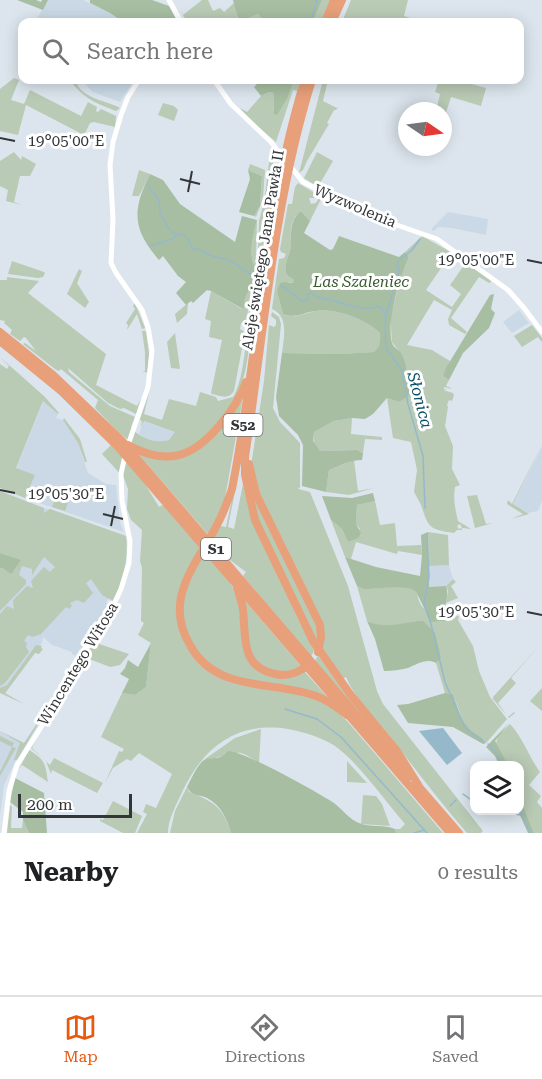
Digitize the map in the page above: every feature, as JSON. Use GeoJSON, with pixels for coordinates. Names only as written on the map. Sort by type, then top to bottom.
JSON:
{"type":"FeatureCollection","features":[{"type":"Feature","properties":{"kind":"highway"},"geometry":{"type":"LineString","coordinates":[[327,18],[334,0]]}},
{"type":"Feature","properties":{"kind":"highway"},"geometry":{"type":"LineString","coordinates":[[334,18],[342,0]]}},
{"type":"Feature","properties":{"kind":"highway","name":"Aleje świętego Jana Pawła II"},"geometry":{"type":"LineString","coordinates":[[250,427],[261,323],[285,154],[304,84]]}},
{"type":"Feature","properties":{"kind":"highway","name":"Aleje świętego Jana Pawła II"},"geometry":{"type":"LineString","coordinates":[[271,253],[290,161],[311,84]]}},
{"type":"Feature","properties":{"kind":"highway","name":"Aleje świętego Jana Pawła II"},"geometry":{"type":"LineString","coordinates":[[253,361],[261,323]]}},
{"type":"Feature","properties":{"kind":"highway","name":"S1"},"geometry":{"type":"LineString","coordinates":[[0,332],[65,386],[123,442],[306,660],[347,715],[450,833]]}},
{"type":"Feature","properties":{"kind":"highway","name":"S1"},"geometry":{"type":"LineString","coordinates":[[0,341],[61,391],[118,447],[306,660]]}},
{"type":"Feature","properties":{"kind":"highway"},"geometry":{"type":"LineString","coordinates":[[123,442],[153,456],[176,456],[194,450],[211,436],[231,411],[243,390],[253,361]]}},
{"type":"Feature","properties":{"kind":"highway","name":"S52"},"geometry":{"type":"LineString","coordinates":[[253,361],[232,489],[181,596],[183,632],[201,661],[210,669],[231,680],[316,696],[347,715]]}},
{"type":"Feature","properties":{"kind":"highway"},"geometry":{"type":"LineString","coordinates":[[236,583],[243,610],[245,647],[258,666],[264,671],[283,675],[297,672],[310,663],[320,647],[320,626],[252,480],[249,466],[250,427]]}},
{"type":"Feature","properties":{"kind":"highway","name":"S52"},"geometry":{"type":"LineString","coordinates":[[250,427],[245,457],[245,475],[255,520],[322,656],[397,751],[422,791]]}},
{"type":"Feature","properties":{"kind":"highway","name":"S1"},"geometry":{"type":"LineString","coordinates":[[313,669],[459,833]]}},
{"type":"Feature","properties":{"kind":"street"},"geometry":{"type":"LineString","coordinates":[[169,0],[179,18]]}},
{"type":"Feature","properties":{"kind":"street","name":"Wincentego Witosa"},"geometry":{"type":"LineString","coordinates":[[4,833],[9,791],[17,765],[52,708],[75,663],[105,622],[123,584],[129,563],[130,546],[122,504],[121,474],[125,453],[149,382],[151,347],[148,327],[142,310],[111,262],[113,224],[110,170],[118,123],[137,84]]}},
{"type":"Feature","properties":{"kind":"street","name":"Wyzwolenia"},"geometry":{"type":"LineString","coordinates":[[217,84],[234,107],[274,147],[298,178],[312,188],[368,215],[437,239],[504,287],[518,300],[542,332]]}},
{"type":"Feature","properties":{"kind":"shaded area"},"geometry":{"type":"Polygon","coordinates":[[[48,0],[83,0],[117,18],[37,18],[48,0]]]}},
{"type":"Feature","properties":{"kind":"shaded area"},"geometry":{"type":"Polygon","coordinates":[[[85,84],[131,84],[120,102],[93,92],[85,84]]]}},
{"type":"Feature","properties":{"kind":"shaded area"},"geometry":{"type":"Polygon","coordinates":[[[448,212],[488,219],[486,235],[452,228],[438,227],[434,231],[431,229],[448,212]]]}},
{"type":"Feature","properties":{"kind":"shaded area"},"geometry":{"type":"Polygon","coordinates":[[[519,310],[529,323],[512,333],[503,322],[519,310]]]}},
{"type":"Feature","properties":{"kind":"shaded area"},"geometry":{"type":"Polygon","coordinates":[[[44,400],[58,414],[56,418],[63,420],[78,443],[88,473],[106,484],[116,485],[120,523],[124,532],[25,498],[35,475],[16,469],[44,400]]]}},
{"type":"Feature","properties":{"kind":"shaded area"},"geometry":{"type":"Polygon","coordinates":[[[143,421],[175,432],[175,434],[169,440],[162,442],[146,439],[139,434],[143,421]]]}},
{"type":"Feature","properties":{"kind":"shaded area"},"geometry":{"type":"Polygon","coordinates":[[[542,446],[542,501],[538,511],[528,513],[513,504],[542,446]]]}},
{"type":"Feature","properties":{"kind":"shaded area"},"geometry":{"type":"Polygon","coordinates":[[[41,508],[50,509],[126,536],[126,559],[119,587],[106,602],[110,605],[101,622],[76,656],[72,652],[52,645],[43,637],[42,643],[5,694],[0,692],[0,606],[11,574],[41,508]]]}},
{"type":"Feature","properties":{"kind":"shaded area"},"geometry":{"type":"Polygon","coordinates":[[[449,565],[453,579],[446,586],[429,587],[429,566],[449,565]]]}},
{"type":"Feature","properties":{"kind":"shaded area"},"geometry":{"type":"Polygon","coordinates":[[[0,731],[24,743],[4,785],[0,816],[0,731]]]}},
{"type":"Feature","properties":{"kind":"green space"},"geometry":{"type":"Polygon","coordinates":[[[17,0],[41,2],[48,0],[43,10],[17,0]]]}},
{"type":"Feature","properties":{"kind":"green space"},"geometry":{"type":"Polygon","coordinates":[[[90,0],[152,0],[169,6],[175,18],[117,18],[90,3],[90,0]]]}},
{"type":"Feature","properties":{"kind":"green space"},"geometry":{"type":"Polygon","coordinates":[[[202,0],[208,0],[213,11],[220,8],[224,12],[235,2],[238,18],[185,18],[183,15],[202,0]]]}},
{"type":"Feature","properties":{"kind":"green space"},"geometry":{"type":"Polygon","coordinates":[[[233,0],[322,0],[315,18],[261,18],[258,14],[248,18],[238,18],[233,0]]]}},
{"type":"Feature","properties":{"kind":"green space"},"geometry":{"type":"Polygon","coordinates":[[[322,0],[330,0],[323,18],[315,18],[322,0]]]}},
{"type":"Feature","properties":{"kind":"green space"},"geometry":{"type":"Polygon","coordinates":[[[351,0],[408,0],[404,16],[410,18],[344,18],[351,0]]]}},
{"type":"Feature","properties":{"kind":"green space"},"geometry":{"type":"Polygon","coordinates":[[[258,14],[261,18],[247,18],[258,14]]]}},
{"type":"Feature","properties":{"kind":"green space"},"geometry":{"type":"Polygon","coordinates":[[[14,78],[18,80],[18,82],[11,100],[24,104],[30,90],[81,116],[88,102],[97,107],[98,112],[101,109],[116,116],[115,127],[90,123],[84,135],[26,105],[18,135],[0,131],[0,89],[14,78]]]}},
{"type":"Feature","properties":{"kind":"green space"},"geometry":{"type":"Polygon","coordinates":[[[74,84],[77,84],[88,95],[120,108],[116,111],[85,96],[74,84]]]}},
{"type":"Feature","properties":{"kind":"green space"},"geometry":{"type":"Polygon","coordinates":[[[257,84],[293,84],[277,115],[274,114],[274,93],[269,92],[261,96],[254,87],[257,84]]]}},
{"type":"Feature","properties":{"kind":"green space"},"geometry":{"type":"Polygon","coordinates":[[[293,84],[300,84],[284,141],[297,91],[293,90],[276,142],[250,120],[240,108],[247,112],[261,96],[269,92],[274,93],[274,114],[288,97],[293,84]]]}},
{"type":"Feature","properties":{"kind":"green space"},"geometry":{"type":"Polygon","coordinates":[[[322,84],[327,84],[323,101],[337,108],[339,106],[336,110],[334,110],[327,123],[329,124],[303,170],[299,173],[322,84]]]}},
{"type":"Feature","properties":{"kind":"green space"},"geometry":{"type":"Polygon","coordinates":[[[438,84],[471,84],[486,88],[481,106],[451,97],[449,102],[438,102],[440,94],[435,92],[438,84]]]}},
{"type":"Feature","properties":{"kind":"green space"},"geometry":{"type":"Polygon","coordinates":[[[163,103],[174,106],[178,110],[174,121],[158,115],[163,103]]]}},
{"type":"Feature","properties":{"kind":"green space"},"geometry":{"type":"Polygon","coordinates":[[[271,147],[275,152],[267,200],[270,201],[280,160],[264,245],[259,246],[262,253],[261,259],[258,253],[259,221],[264,203],[271,147]]]}},
{"type":"Feature","properties":{"kind":"green space"},"geometry":{"type":"Polygon","coordinates":[[[14,152],[21,160],[22,156],[36,164],[30,176],[20,176],[14,202],[22,205],[6,201],[8,190],[0,186],[0,161],[14,152]]]}},
{"type":"Feature","properties":{"kind":"green space"},"geometry":{"type":"Polygon","coordinates":[[[317,152],[333,161],[319,185],[335,194],[304,178],[317,152]]]}},
{"type":"Feature","properties":{"kind":"green space"},"geometry":{"type":"Polygon","coordinates":[[[250,164],[265,170],[263,199],[256,217],[254,216],[260,206],[262,176],[248,170],[250,164]]]}},
{"type":"Feature","properties":{"kind":"green space"},"geometry":{"type":"Polygon","coordinates":[[[139,170],[150,174],[139,196],[132,196],[139,170]]]}},
{"type":"Feature","properties":{"kind":"green space"},"geometry":{"type":"Polygon","coordinates":[[[248,170],[262,176],[260,206],[254,216],[239,212],[250,179],[248,170]]]}},
{"type":"Feature","properties":{"kind":"green space"},"geometry":{"type":"Polygon","coordinates":[[[150,174],[163,180],[180,204],[235,242],[242,216],[257,220],[252,240],[252,254],[259,273],[257,287],[248,292],[243,309],[207,290],[193,303],[191,301],[186,305],[176,293],[186,282],[178,276],[163,256],[159,260],[150,249],[140,229],[138,209],[140,198],[150,174]]]}},
{"type":"Feature","properties":{"kind":"green space"},"geometry":{"type":"Polygon","coordinates":[[[298,183],[318,195],[315,198],[309,198],[311,204],[316,203],[320,196],[332,201],[331,204],[321,199],[310,221],[301,211],[293,220],[287,275],[294,280],[293,283],[289,282],[277,292],[283,314],[296,316],[316,311],[333,311],[359,319],[380,333],[379,346],[374,352],[282,353],[283,322],[277,312],[272,309],[279,259],[284,258],[286,254],[280,249],[288,204],[292,204],[298,183]]]}},
{"type":"Feature","properties":{"kind":"green space","name":"Las Szaleniec"},"geometry":{"type":"Polygon","coordinates":[[[301,211],[310,221],[304,233],[330,250],[333,249],[339,236],[399,257],[405,252],[409,257],[392,311],[391,334],[393,345],[403,357],[414,392],[399,402],[387,398],[373,414],[365,419],[352,418],[334,421],[314,432],[313,441],[320,451],[357,450],[363,453],[362,460],[349,462],[329,470],[326,492],[302,486],[303,445],[298,435],[279,416],[276,397],[282,353],[374,352],[379,346],[380,333],[359,319],[333,311],[316,311],[292,316],[283,314],[277,292],[280,283],[293,283],[294,280],[288,276],[286,265],[290,251],[292,225],[301,211]]]}},
{"type":"Feature","properties":{"kind":"green space"},"geometry":{"type":"Polygon","coordinates":[[[257,220],[256,255],[261,261],[259,273],[252,254],[252,240],[257,220]]]}},
{"type":"Feature","properties":{"kind":"green space"},"geometry":{"type":"Polygon","coordinates":[[[422,236],[454,254],[450,255],[426,290],[452,307],[461,294],[450,285],[465,264],[455,260],[458,257],[492,281],[489,283],[479,277],[451,318],[467,332],[465,334],[449,325],[448,319],[452,310],[434,300],[407,345],[432,350],[450,361],[443,376],[449,380],[446,386],[453,389],[444,387],[447,390],[443,390],[454,395],[452,401],[449,400],[447,405],[445,426],[453,446],[452,469],[460,485],[455,487],[454,496],[458,521],[471,529],[462,528],[454,533],[434,528],[426,519],[414,492],[417,470],[411,442],[393,438],[387,398],[399,402],[409,387],[403,357],[392,342],[391,314],[403,269],[409,257],[405,252],[422,236]]]}},
{"type":"Feature","properties":{"kind":"green space"},"geometry":{"type":"Polygon","coordinates":[[[12,261],[45,273],[43,277],[38,278],[8,274],[12,261]]]}},
{"type":"Feature","properties":{"kind":"green space"},"geometry":{"type":"Polygon","coordinates":[[[79,269],[82,271],[77,283],[89,302],[85,308],[67,294],[79,269]]]}},
{"type":"Feature","properties":{"kind":"green space"},"geometry":{"type":"Polygon","coordinates":[[[7,277],[39,281],[28,293],[106,354],[96,385],[137,406],[141,399],[136,414],[108,403],[68,368],[69,372],[110,406],[135,417],[131,427],[138,434],[158,441],[169,440],[175,432],[144,421],[140,427],[142,422],[140,419],[149,393],[144,414],[162,420],[169,399],[196,406],[200,392],[216,397],[218,401],[233,397],[240,380],[249,311],[255,307],[254,313],[249,316],[252,322],[248,355],[238,393],[213,429],[193,447],[175,453],[162,453],[137,446],[95,408],[98,400],[61,369],[59,371],[55,369],[23,344],[25,343],[36,351],[26,338],[20,341],[10,334],[12,330],[4,323],[5,321],[0,320],[0,280],[7,280],[7,277]]]}},
{"type":"Feature","properties":{"kind":"green space"},"geometry":{"type":"Polygon","coordinates":[[[257,287],[255,305],[248,310],[246,322],[241,323],[240,329],[245,332],[234,391],[227,396],[212,394],[222,340],[209,337],[211,321],[205,319],[211,291],[242,309],[248,292],[257,287]]]}},
{"type":"Feature","properties":{"kind":"green space"},"geometry":{"type":"Polygon","coordinates":[[[494,294],[491,309],[495,313],[489,328],[463,353],[449,380],[443,376],[446,368],[490,295],[494,294]]]}},
{"type":"Feature","properties":{"kind":"green space"},"geometry":{"type":"Polygon","coordinates":[[[135,303],[145,328],[142,329],[137,314],[127,330],[126,323],[135,309],[133,306],[135,303]]]}},
{"type":"Feature","properties":{"kind":"green space"},"geometry":{"type":"Polygon","coordinates":[[[188,303],[187,314],[177,323],[175,314],[188,303]]]}},
{"type":"Feature","properties":{"kind":"green space"},"geometry":{"type":"Polygon","coordinates":[[[272,312],[279,317],[281,324],[273,408],[280,422],[300,443],[300,487],[298,489],[310,492],[348,586],[377,691],[383,704],[483,831],[481,833],[467,833],[359,700],[346,677],[342,679],[321,648],[323,635],[258,494],[251,466],[264,381],[269,325],[274,327],[276,325],[276,320],[271,316],[272,312]]]}},
{"type":"Feature","properties":{"kind":"green space"},"geometry":{"type":"Polygon","coordinates":[[[532,325],[542,338],[542,342],[538,337],[522,347],[514,336],[509,339],[532,325]]]}},
{"type":"Feature","properties":{"kind":"green space"},"geometry":{"type":"Polygon","coordinates":[[[142,331],[146,331],[149,354],[148,373],[142,371],[145,371],[145,352],[142,331]]]}},
{"type":"Feature","properties":{"kind":"green space"},"geometry":{"type":"Polygon","coordinates":[[[175,333],[180,369],[171,368],[167,342],[175,333]]]}},
{"type":"Feature","properties":{"kind":"green space"},"geometry":{"type":"Polygon","coordinates":[[[0,357],[45,397],[59,413],[43,401],[16,468],[35,475],[25,498],[0,488],[0,364],[7,369],[9,366],[0,357]]]}},
{"type":"Feature","properties":{"kind":"green space"},"geometry":{"type":"Polygon","coordinates":[[[243,397],[220,526],[226,527],[249,421],[228,527],[234,529],[243,484],[251,517],[303,630],[257,516],[250,484],[316,621],[317,639],[313,654],[305,664],[294,671],[282,673],[270,671],[259,664],[250,652],[245,633],[241,596],[300,665],[310,655],[243,576],[246,572],[230,560],[136,451],[188,455],[243,397]]]}},
{"type":"Feature","properties":{"kind":"green space"},"geometry":{"type":"Polygon","coordinates":[[[64,418],[80,439],[87,462],[63,420],[64,418]]]}},
{"type":"Feature","properties":{"kind":"green space"},"geometry":{"type":"Polygon","coordinates":[[[352,418],[351,434],[382,437],[382,440],[365,439],[363,453],[357,450],[320,451],[318,449],[314,442],[314,432],[334,421],[352,418]]]}},
{"type":"Feature","properties":{"kind":"green space"},"geometry":{"type":"Polygon","coordinates":[[[542,444],[513,504],[529,514],[511,519],[523,514],[507,504],[508,500],[512,504],[542,444]]]}},
{"type":"Feature","properties":{"kind":"green space"},"geometry":{"type":"Polygon","coordinates":[[[111,445],[142,479],[159,507],[163,505],[232,586],[237,597],[247,656],[254,665],[264,673],[279,677],[304,671],[330,700],[304,690],[228,674],[212,667],[200,657],[190,642],[183,614],[185,591],[196,564],[193,560],[182,586],[179,603],[182,631],[191,652],[203,666],[219,676],[256,686],[295,692],[328,704],[348,722],[443,833],[396,833],[395,829],[400,829],[405,824],[344,753],[330,743],[312,735],[288,729],[270,728],[238,733],[224,740],[201,761],[191,775],[171,816],[168,833],[137,833],[147,814],[143,812],[146,804],[156,808],[172,774],[139,753],[131,761],[127,759],[113,768],[105,783],[119,751],[122,752],[124,749],[101,737],[122,693],[135,695],[146,687],[151,643],[138,635],[144,623],[141,621],[142,530],[131,520],[127,509],[128,489],[124,478],[102,454],[111,445]]]}},
{"type":"Feature","properties":{"kind":"green space"},"geometry":{"type":"Polygon","coordinates":[[[354,460],[358,491],[374,488],[349,495],[326,492],[329,470],[354,460]]]}},
{"type":"Feature","properties":{"kind":"green space"},"geometry":{"type":"Polygon","coordinates":[[[59,488],[72,492],[65,511],[52,507],[59,488]]]}},
{"type":"Feature","properties":{"kind":"green space"},"geometry":{"type":"Polygon","coordinates":[[[0,491],[44,508],[44,513],[50,509],[126,536],[127,553],[120,586],[113,601],[102,595],[91,579],[86,583],[93,593],[84,603],[77,600],[70,603],[72,606],[69,609],[66,607],[41,634],[32,637],[28,635],[24,641],[27,643],[26,647],[29,652],[5,683],[0,686],[0,614],[7,606],[14,609],[13,600],[27,586],[33,588],[31,581],[44,567],[50,572],[55,567],[44,557],[32,575],[32,569],[22,566],[19,575],[26,580],[26,584],[0,611],[0,568],[20,560],[0,553],[0,491]]]}},
{"type":"Feature","properties":{"kind":"green space"},"geometry":{"type":"Polygon","coordinates":[[[373,493],[375,501],[357,505],[356,524],[361,533],[358,538],[348,542],[342,529],[331,520],[322,496],[352,498],[373,493]]]}},
{"type":"Feature","properties":{"kind":"green space"},"geometry":{"type":"Polygon","coordinates":[[[477,495],[486,524],[493,523],[475,528],[467,496],[477,495]]]}},
{"type":"Feature","properties":{"kind":"green space"},"geometry":{"type":"Polygon","coordinates":[[[375,501],[380,525],[395,523],[397,546],[421,545],[422,555],[398,551],[397,554],[356,542],[351,559],[345,557],[331,520],[342,529],[348,542],[360,529],[356,524],[357,505],[375,501]]]}},
{"type":"Feature","properties":{"kind":"green space"},"geometry":{"type":"Polygon","coordinates":[[[428,532],[448,535],[449,565],[429,566],[428,532]]]}},
{"type":"Feature","properties":{"kind":"green space"},"geometry":{"type":"Polygon","coordinates":[[[428,532],[429,587],[446,586],[447,594],[445,610],[447,620],[431,622],[417,593],[412,589],[399,587],[363,589],[357,586],[345,557],[376,567],[420,576],[421,535],[428,532]]]}},
{"type":"Feature","properties":{"kind":"green space"},"geometry":{"type":"Polygon","coordinates":[[[0,553],[21,560],[11,574],[0,568],[0,553]]]}},
{"type":"Feature","properties":{"kind":"green space"},"geometry":{"type":"Polygon","coordinates":[[[453,579],[456,582],[451,586],[458,598],[446,603],[448,591],[446,586],[453,579]]]}},
{"type":"Feature","properties":{"kind":"green space"},"geometry":{"type":"Polygon","coordinates":[[[357,586],[363,589],[396,586],[409,588],[416,592],[424,609],[431,614],[447,620],[447,617],[459,616],[458,620],[473,646],[479,671],[490,697],[507,719],[486,743],[465,722],[453,694],[445,693],[436,663],[441,658],[417,622],[386,626],[367,621],[357,586]]]}},
{"type":"Feature","properties":{"kind":"green space"},"geometry":{"type":"Polygon","coordinates":[[[367,621],[388,625],[423,621],[435,633],[441,658],[436,663],[425,661],[405,669],[384,671],[367,621]]]}},
{"type":"Feature","properties":{"kind":"green space"},"geometry":{"type":"Polygon","coordinates":[[[95,643],[129,654],[120,665],[110,667],[87,658],[89,656],[86,653],[95,643]]]}},
{"type":"Feature","properties":{"kind":"green space"},"geometry":{"type":"Polygon","coordinates":[[[151,643],[146,687],[135,695],[122,693],[129,679],[120,674],[128,660],[138,667],[151,643]]]}},
{"type":"Feature","properties":{"kind":"green space"},"geometry":{"type":"Polygon","coordinates":[[[36,645],[42,646],[43,649],[39,654],[35,653],[5,693],[24,704],[0,693],[0,688],[7,685],[36,645]]]}},
{"type":"Feature","properties":{"kind":"green space"},"geometry":{"type":"Polygon","coordinates":[[[538,647],[511,678],[516,683],[498,703],[507,716],[493,697],[538,647]]]}},
{"type":"Feature","properties":{"kind":"green space"},"geometry":{"type":"Polygon","coordinates":[[[318,655],[348,697],[402,761],[315,661],[318,655]]]}},
{"type":"Feature","properties":{"kind":"green space"},"geometry":{"type":"Polygon","coordinates":[[[542,688],[542,711],[530,701],[542,688]]]}},
{"type":"Feature","properties":{"kind":"green space"},"geometry":{"type":"Polygon","coordinates":[[[445,693],[453,694],[465,722],[486,743],[483,744],[453,727],[408,723],[397,705],[445,693]]]}},
{"type":"Feature","properties":{"kind":"green space"},"geometry":{"type":"Polygon","coordinates":[[[38,722],[17,760],[14,760],[20,743],[0,731],[24,743],[38,722]]]}},
{"type":"Feature","properties":{"kind":"green space"},"geometry":{"type":"Polygon","coordinates":[[[509,723],[495,741],[506,761],[497,761],[486,747],[509,723]]]}},
{"type":"Feature","properties":{"kind":"green space"},"geometry":{"type":"Polygon","coordinates":[[[510,724],[519,735],[540,772],[529,785],[541,796],[537,802],[542,808],[542,833],[534,833],[524,808],[524,761],[506,761],[496,744],[498,736],[510,724]]]}},
{"type":"Feature","properties":{"kind":"green space"},"geometry":{"type":"Polygon","coordinates":[[[261,729],[259,763],[241,753],[205,759],[235,738],[261,729]]]}},
{"type":"Feature","properties":{"kind":"green space"},"geometry":{"type":"Polygon","coordinates":[[[0,736],[14,743],[12,747],[0,741],[0,736]]]}},
{"type":"Feature","properties":{"kind":"green space"},"geometry":{"type":"Polygon","coordinates":[[[12,747],[16,748],[0,776],[0,772],[12,747]]]}},
{"type":"Feature","properties":{"kind":"green space"},"geometry":{"type":"Polygon","coordinates":[[[29,750],[44,764],[48,782],[22,765],[19,769],[29,750]]]}},
{"type":"Feature","properties":{"kind":"green space"},"geometry":{"type":"Polygon","coordinates":[[[228,751],[264,764],[298,782],[334,803],[355,821],[395,829],[396,833],[231,833],[220,808],[207,798],[193,794],[187,787],[203,761],[220,757],[228,751]]]}},
{"type":"Feature","properties":{"kind":"green space"},"geometry":{"type":"Polygon","coordinates":[[[54,758],[103,783],[97,793],[52,770],[51,774],[46,761],[50,765],[54,758]]]}},
{"type":"Feature","properties":{"kind":"green space"},"geometry":{"type":"Polygon","coordinates":[[[347,761],[367,783],[347,782],[347,761]]]}},
{"type":"Feature","properties":{"kind":"green space"},"geometry":{"type":"Polygon","coordinates":[[[15,778],[44,793],[47,833],[29,833],[23,820],[23,812],[10,802],[15,778]]]}},
{"type":"Feature","properties":{"kind":"green space"},"geometry":{"type":"Polygon","coordinates":[[[187,787],[189,792],[211,802],[221,811],[231,833],[170,833],[175,811],[187,787]]]}},
{"type":"Feature","properties":{"kind":"green space"},"geometry":{"type":"Polygon","coordinates":[[[363,795],[376,796],[382,804],[390,826],[361,824],[363,795]]]}},
{"type":"Feature","properties":{"kind":"green space"},"geometry":{"type":"Polygon","coordinates":[[[113,801],[142,816],[135,833],[123,833],[100,821],[100,819],[103,820],[113,801]]]}},
{"type":"Feature","properties":{"kind":"green space"},"geometry":{"type":"Polygon","coordinates":[[[10,805],[12,807],[11,828],[22,828],[23,820],[29,833],[7,833],[10,805]]]}},
{"type":"Feature","properties":{"kind":"green space"},"geometry":{"type":"Polygon","coordinates":[[[524,808],[534,833],[528,833],[520,815],[524,815],[524,808]]]}},
{"type":"Feature","properties":{"kind":"water"},"geometry":{"type":"Polygon","coordinates":[[[443,728],[462,753],[447,765],[419,731],[443,728]]]}},
{"type":"Feature","properties":{"kind":"waterway"},"geometry":{"type":"LineString","coordinates":[[312,18],[317,0]]}},
{"type":"Feature","properties":{"kind":"waterway","name":"Słonica"},"geometry":{"type":"LineString","coordinates":[[148,185],[159,201],[160,213],[173,233],[186,236],[193,249],[203,250],[206,254],[231,261],[260,281]]}},
{"type":"Feature","properties":{"kind":"waterway"},"geometry":{"type":"LineString","coordinates":[[151,246],[177,235]]}},
{"type":"Feature","properties":{"kind":"waterway"},"geometry":{"type":"LineString","coordinates":[[386,316],[399,271],[397,262],[412,250],[420,239]]}},
{"type":"Feature","properties":{"kind":"waterway","name":"Słonica"},"geometry":{"type":"LineString","coordinates":[[281,286],[304,302],[308,299],[307,294],[311,293],[316,297],[357,307],[377,306],[386,316],[386,348],[402,370],[408,404],[423,456],[425,508]]}},
{"type":"Feature","properties":{"kind":"waterway","name":"Słonica"},"geometry":{"type":"LineString","coordinates":[[427,535],[429,577],[424,604],[445,682],[465,728],[483,741]]}},
{"type":"Feature","properties":{"kind":"waterway"},"geometry":{"type":"LineString","coordinates":[[285,709],[317,719],[341,737],[427,833]]}},
{"type":"Feature","properties":{"kind":"waterway","name":"Słonica"},"geometry":{"type":"LineString","coordinates":[[488,744],[500,761]]}},
{"type":"Feature","properties":{"kind":"waterway"},"geometry":{"type":"LineString","coordinates":[[463,794],[470,799]]}},
{"type":"Feature","properties":{"kind":"waterway"},"geometry":{"type":"LineString","coordinates":[[450,806],[456,800]]}},
{"type":"Feature","properties":{"kind":"waterway","name":"Słonica"},"geometry":{"type":"LineString","coordinates":[[522,815],[530,833]]}},
{"type":"Feature","properties":{"kind":"waterway"},"geometry":{"type":"LineString","coordinates":[[414,833],[424,830]]}}]}
